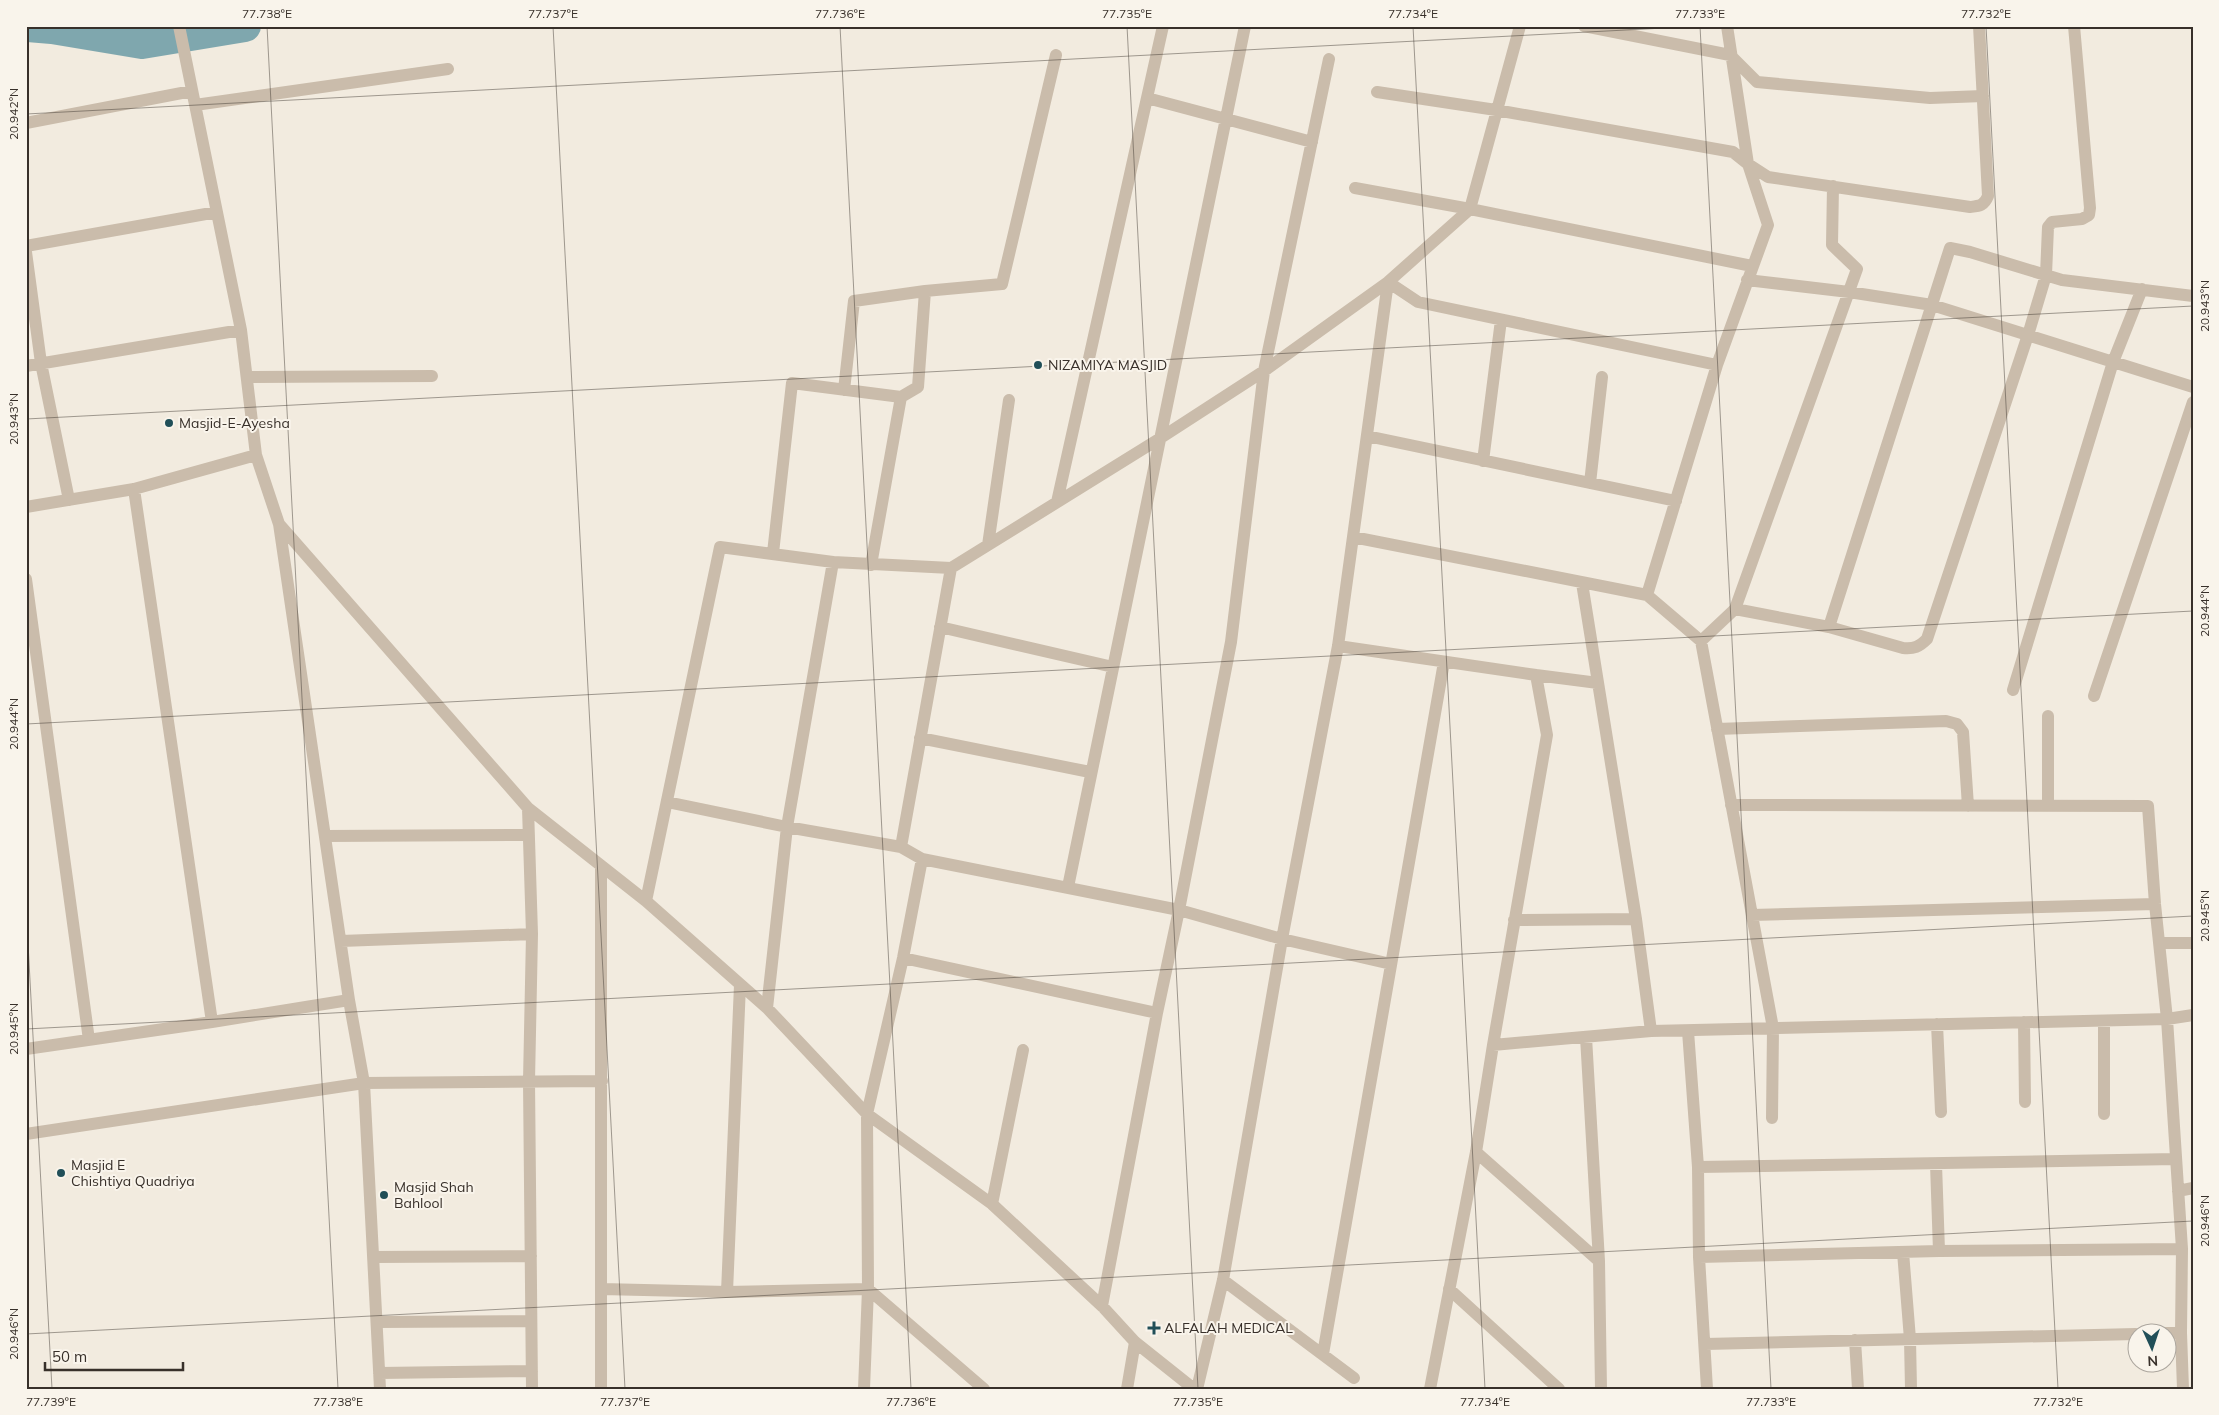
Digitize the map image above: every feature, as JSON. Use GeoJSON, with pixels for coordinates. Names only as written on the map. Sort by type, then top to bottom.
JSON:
{"type":"FeatureCollection","features":[{"type":"Feature","properties":{"kind":"street"},"geometry":{"type":"LineString","coordinates":[[180,26],[241,330],[256,455],[279,524],[349,1000],[364,1083],[380,1389]]}},
{"type":"Feature","properties":{"kind":"street"},"geometry":{"type":"LineString","coordinates":[[1057,502],[1163,26]]}},
{"type":"Feature","properties":{"kind":"street"},"geometry":{"type":"LineString","coordinates":[[1068,887],[1090,772],[1245,26]]}},
{"type":"Feature","properties":{"kind":"street"},"geometry":{"type":"LineString","coordinates":[[646,901],[720,547],[833,562],[951,568],[1159,439],[1264,371],[1388,282],[1470,209],[1520,26]]}},
{"type":"Feature","properties":{"kind":"street"},"geometry":{"type":"LineString","coordinates":[[1584,26],[1730,55],[1757,82],[1930,98],[1983,96]]}},
{"type":"Feature","properties":{"kind":"street"},"geometry":{"type":"LineString","coordinates":[[1647,595],[1717,365],[1768,225],[1748,164],[1727,26]]}},
{"type":"Feature","properties":{"kind":"street"},"geometry":{"type":"LineString","coordinates":[[1377,92],[1496,110],[1733,152],[1768,177],[1980,206],[1988,196],[1979,26]]}},
{"type":"Feature","properties":{"kind":"street"},"geometry":{"type":"LineString","coordinates":[[1735,609],[1829,627],[1903,648],[1912,649],[1921,645],[1927,639],[2028,335],[2046,275],[2048,227],[2052,222],[2082,219],[2089,215],[2090,208],[2074,26]]}},
{"type":"Feature","properties":{"kind":"street"},"geometry":{"type":"LineString","coordinates":[[844,390],[854,301],[926,291],[1002,284],[1056,55]]}},
{"type":"Feature","properties":{"kind":"street"},"geometry":{"type":"LineString","coordinates":[[1102,1306],[1157,1013],[1180,910],[1231,642],[1264,371],[1329,59]]}},
{"type":"Feature","properties":{"kind":"street"},"geometry":{"type":"LineString","coordinates":[[195,105],[448,69]]}},
{"type":"Feature","properties":{"kind":"street"},"geometry":{"type":"LineString","coordinates":[[26,123],[192,91]]}},
{"type":"Feature","properties":{"kind":"street"},"geometry":{"type":"LineString","coordinates":[[1147,98],[1312,142]]}},
{"type":"Feature","properties":{"kind":"street"},"geometry":{"type":"LineString","coordinates":[[1701,641],[1735,609],[1857,269],[1832,245],[1832,186]]}},
{"type":"Feature","properties":{"kind":"street"},"geometry":{"type":"LineString","coordinates":[[1355,188],[1470,209],[1752,266]]}},
{"type":"Feature","properties":{"kind":"street"},"geometry":{"type":"LineString","coordinates":[[26,246],[217,212]]}},
{"type":"Feature","properties":{"kind":"street"},"geometry":{"type":"LineString","coordinates":[[1829,627],[1950,248],[1970,252],[2062,280],[2193,296]]}},
{"type":"Feature","properties":{"kind":"street"},"geometry":{"type":"LineString","coordinates":[[26,252],[41,363],[69,500]]}},
{"type":"Feature","properties":{"kind":"street"},"geometry":{"type":"LineString","coordinates":[[1748,280],[1849,292],[1932,305],[2193,387]]}},
{"type":"Feature","properties":{"kind":"street"},"geometry":{"type":"LineString","coordinates":[[1388,282],[1418,302],[1717,365]]}},
{"type":"Feature","properties":{"kind":"street"},"geometry":{"type":"LineString","coordinates":[[279,524],[528,808],[646,901],[767,1008],[867,1114],[992,1204],[1102,1306],[1135,1342],[1196,1389],[1224,1280],[1282,938],[1338,646],[1388,282]]}},
{"type":"Feature","properties":{"kind":"street"},"geometry":{"type":"LineString","coordinates":[[2012,690],[2114,362],[2142,289]]}},
{"type":"Feature","properties":{"kind":"street"},"geometry":{"type":"LineString","coordinates":[[773,553],[792,383],[901,397],[918,387],[926,291]]}},
{"type":"Feature","properties":{"kind":"street"},"geometry":{"type":"LineString","coordinates":[[1483,461],[1501,320]]}},
{"type":"Feature","properties":{"kind":"street"},"geometry":{"type":"LineString","coordinates":[[26,366],[241,330]]}},
{"type":"Feature","properties":{"kind":"street"},"geometry":{"type":"LineString","coordinates":[[247,377],[432,376]]}},
{"type":"Feature","properties":{"kind":"street"},"geometry":{"type":"LineString","coordinates":[[1590,483],[1602,378]]}},
{"type":"Feature","properties":{"kind":"street"},"geometry":{"type":"LineString","coordinates":[[871,565],[901,397]]}},
{"type":"Feature","properties":{"kind":"street"},"geometry":{"type":"LineString","coordinates":[[988,545],[1009,400]]}},
{"type":"Feature","properties":{"kind":"street"},"geometry":{"type":"LineString","coordinates":[[2094,696],[2193,402]]}},
{"type":"Feature","properties":{"kind":"street"},"geometry":{"type":"LineString","coordinates":[[1367,436],[1676,501]]}},
{"type":"Feature","properties":{"kind":"street"},"geometry":{"type":"LineString","coordinates":[[26,507],[134,489],[256,455]]}},
{"type":"Feature","properties":{"kind":"street"},"geometry":{"type":"LineString","coordinates":[[134,489],[212,1022]]}},
{"type":"Feature","properties":{"kind":"street"},"geometry":{"type":"LineString","coordinates":[[1353,537],[1647,595],[1701,641],[1774,1028],[1772,1118]]}},
{"type":"Feature","properties":{"kind":"street"},"geometry":{"type":"LineString","coordinates":[[767,1008],[787,828],[833,562]]}},
{"type":"Feature","properties":{"kind":"street"},"geometry":{"type":"LineString","coordinates":[[901,847],[951,568]]}},
{"type":"Feature","properties":{"kind":"street"},"geometry":{"type":"LineString","coordinates":[[26,579],[89,1040]]}},
{"type":"Feature","properties":{"kind":"street"},"geometry":{"type":"LineString","coordinates":[[1582,583],[1636,919],[1651,1031]]}},
{"type":"Feature","properties":{"kind":"street"},"geometry":{"type":"LineString","coordinates":[[940,627],[1113,667]]}},
{"type":"Feature","properties":{"kind":"street"},"geometry":{"type":"LineString","coordinates":[[1338,646],[1598,683]]}},
{"type":"Feature","properties":{"kind":"street"},"geometry":{"type":"LineString","coordinates":[[1323,1354],[1444,662]]}},
{"type":"Feature","properties":{"kind":"street"},"geometry":{"type":"LineString","coordinates":[[1430,1389],[1476,1152],[1547,735],[1536,675]]}},
{"type":"Feature","properties":{"kind":"street"},"geometry":{"type":"LineString","coordinates":[[2048,716],[2048,806]]}},
{"type":"Feature","properties":{"kind":"street"},"geometry":{"type":"LineString","coordinates":[[1717,729],[1946,721],[1957,724],[1964,737],[1968,806]]}},
{"type":"Feature","properties":{"kind":"street"},"geometry":{"type":"LineString","coordinates":[[920,738],[1090,772]]}},
{"type":"Feature","properties":{"kind":"street"},"geometry":{"type":"LineString","coordinates":[[667,802],[787,828],[901,847],[922,859],[1180,910],[1282,938],[1392,964]]}},
{"type":"Feature","properties":{"kind":"street"},"geometry":{"type":"LineString","coordinates":[[1731,804],[2148,806],[2154,904],[2167,1019],[2182,1249],[2188,1292],[2181,1333],[2183,1389]]}},
{"type":"Feature","properties":{"kind":"street"},"geometry":{"type":"LineString","coordinates":[[528,808],[532,934],[529,1081],[532,1389]]}},
{"type":"Feature","properties":{"kind":"street"},"geometry":{"type":"LineString","coordinates":[[326,836],[529,836]]}},
{"type":"Feature","properties":{"kind":"street"},"geometry":{"type":"LineString","coordinates":[[864,1389],[868,1289],[867,1114],[903,958],[922,859]]}},
{"type":"Feature","properties":{"kind":"street"},"geometry":{"type":"LineString","coordinates":[[601,866],[601,1389]]}},
{"type":"Feature","properties":{"kind":"street"},"geometry":{"type":"LineString","coordinates":[[1752,915],[2154,904]]}},
{"type":"Feature","properties":{"kind":"street"},"geometry":{"type":"LineString","coordinates":[[1514,920],[1636,919]]}},
{"type":"Feature","properties":{"kind":"street"},"geometry":{"type":"LineString","coordinates":[[341,941],[532,934]]}},
{"type":"Feature","properties":{"kind":"street"},"geometry":{"type":"LineString","coordinates":[[2159,943],[2193,943]]}},
{"type":"Feature","properties":{"kind":"street"},"geometry":{"type":"LineString","coordinates":[[903,958],[1157,1013]]}},
{"type":"Feature","properties":{"kind":"street"},"geometry":{"type":"LineString","coordinates":[[727,1292],[740,985]]}},
{"type":"Feature","properties":{"kind":"street"},"geometry":{"type":"LineString","coordinates":[[26,1049],[349,1000]]}},
{"type":"Feature","properties":{"kind":"street"},"geometry":{"type":"LineString","coordinates":[[1493,1045],[1651,1031],[2167,1019],[2193,1015]]}},
{"type":"Feature","properties":{"kind":"street"},"geometry":{"type":"LineString","coordinates":[[2104,1020],[2104,1114]]}},
{"type":"Feature","properties":{"kind":"street"},"geometry":{"type":"LineString","coordinates":[[2024,1022],[2025,1102]]}},
{"type":"Feature","properties":{"kind":"street"},"geometry":{"type":"LineString","coordinates":[[1937,1024],[1941,1112]]}},
{"type":"Feature","properties":{"kind":"street"},"geometry":{"type":"LineString","coordinates":[[1688,1031],[1698,1167],[1699,1257],[1707,1389]]}},
{"type":"Feature","properties":{"kind":"street"},"geometry":{"type":"LineString","coordinates":[[1586,1037],[1599,1261],[1601,1389]]}},
{"type":"Feature","properties":{"kind":"street"},"geometry":{"type":"LineString","coordinates":[[992,1204],[1023,1050]]}},
{"type":"Feature","properties":{"kind":"street"},"geometry":{"type":"LineString","coordinates":[[26,1134],[364,1083],[602,1081]]}},
{"type":"Feature","properties":{"kind":"street"},"geometry":{"type":"LineString","coordinates":[[1476,1152],[1599,1261]]}},
{"type":"Feature","properties":{"kind":"street"},"geometry":{"type":"LineString","coordinates":[[1698,1167],[2176,1159]]}},
{"type":"Feature","properties":{"kind":"street"},"geometry":{"type":"LineString","coordinates":[[1936,1164],[1939,1251]]}},
{"type":"Feature","properties":{"kind":"street"},"geometry":{"type":"LineString","coordinates":[[2178,1190],[2193,1188]]}},
{"type":"Feature","properties":{"kind":"street"},"geometry":{"type":"LineString","coordinates":[[1699,1257],[1939,1251],[2182,1249]]}},
{"type":"Feature","properties":{"kind":"street"},"geometry":{"type":"LineString","coordinates":[[1903,1252],[1910,1339],[1911,1389]]}},
{"type":"Feature","properties":{"kind":"street"},"geometry":{"type":"LineString","coordinates":[[374,1257],[531,1256]]}},
{"type":"Feature","properties":{"kind":"street"},"geometry":{"type":"LineString","coordinates":[[1224,1280],[1354,1378]]}},
{"type":"Feature","properties":{"kind":"street"},"geometry":{"type":"LineString","coordinates":[[602,1289],[727,1292],[868,1289],[984,1389]]}},
{"type":"Feature","properties":{"kind":"street"},"geometry":{"type":"LineString","coordinates":[[1449,1289],[1560,1389]]}},
{"type":"Feature","properties":{"kind":"street"},"geometry":{"type":"LineString","coordinates":[[377,1322],[531,1321]]}},
{"type":"Feature","properties":{"kind":"street"},"geometry":{"type":"LineString","coordinates":[[2176,1333],[2181,1333]]}},
{"type":"Feature","properties":{"kind":"street"},"geometry":{"type":"LineString","coordinates":[[1705,1344],[2126,1334]]}},
{"type":"Feature","properties":{"kind":"street"},"geometry":{"type":"LineString","coordinates":[[1855,1340],[1858,1389]]}},
{"type":"Feature","properties":{"kind":"street"},"geometry":{"type":"LineString","coordinates":[[1127,1389],[1135,1342]]}},
{"type":"Feature","properties":{"kind":"street"},"geometry":{"type":"LineString","coordinates":[[380,1373],[532,1371]]}},
{"type":"Feature","properties":{"kind":"waterway"},"geometry":{"type":"LineString","coordinates":[[28,26],[52,28],[142,43],[245,26]]}},
{"type":"Feature","properties":{"kind":"place","name":"NIZAMIYA MASJID"},"geometry":{"type":"Point","coordinates":[1038,365]}},
{"type":"Feature","properties":{"kind":"place","name":"Masjid-E-Ayesha"},"geometry":{"type":"Point","coordinates":[169,423]}},
{"type":"Feature","properties":{"kind":"place","name":"Masjid E Chishtiya Quadriya"},"geometry":{"type":"Point","coordinates":[61,1173]}},
{"type":"Feature","properties":{"kind":"place","name":"Masjid Shah Bahlool"},"geometry":{"type":"Point","coordinates":[384,1195]}},
{"type":"Feature","properties":{"kind":"place","name":"ALFALAH MEDICAL"},"geometry":{"type":"Point","coordinates":[1154,1328]}}]}
